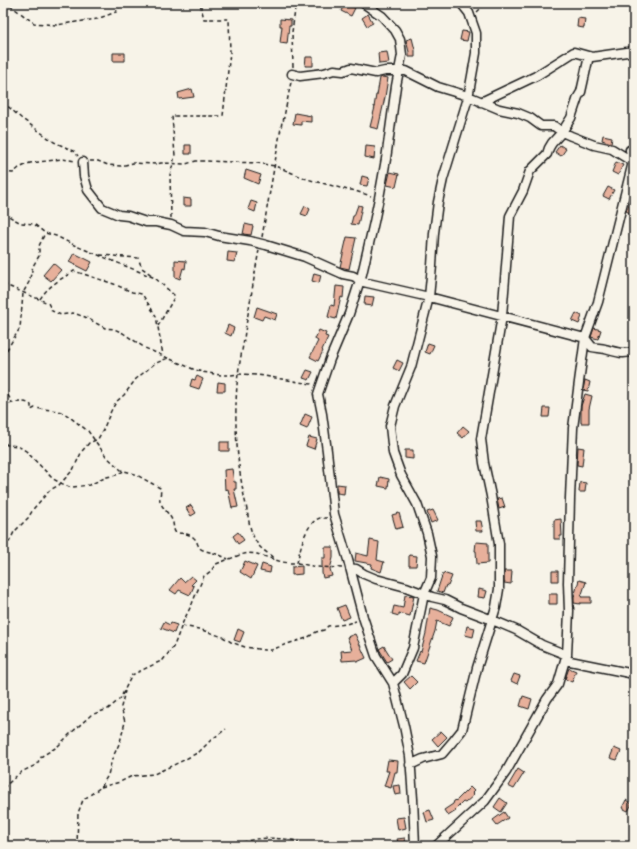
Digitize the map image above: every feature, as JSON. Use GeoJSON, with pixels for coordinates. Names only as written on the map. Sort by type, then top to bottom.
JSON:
{"type":"FeatureCollection","features":[{"type":"Feature","properties":{"kind":"street"},"geometry":{"type":"LineString","coordinates":[[363,3],[382,16],[395,30],[400,39],[402,55],[391,116],[386,159],[374,222],[349,314],[330,359],[318,394],[327,451],[334,514],[363,620],[376,656],[393,683],[404,726],[410,756],[415,846]]}},
{"type":"Feature","properties":{"kind":"street"},"geometry":{"type":"LineString","coordinates":[[393,683],[402,674],[414,648],[424,594],[431,578],[432,556],[427,533],[417,504],[401,475],[393,453],[390,426],[395,406],[411,367],[429,297],[438,202],[443,179],[468,96],[476,53],[476,33],[469,13],[461,3]]}},
{"type":"Feature","properties":{"kind":"street"},"geometry":{"type":"LineString","coordinates":[[481,102],[536,76],[574,52],[592,57],[634,51]]}},
{"type":"Feature","properties":{"kind":"street"},"geometry":{"type":"LineString","coordinates":[[410,765],[423,759],[442,754],[462,730],[477,668],[496,607],[499,589],[499,544],[481,439],[502,316],[510,216],[523,191],[530,171],[547,154],[548,148],[562,132],[571,118],[581,92],[589,56]]}},
{"type":"Feature","properties":{"kind":"street"},"geometry":{"type":"LineString","coordinates":[[292,74],[300,76],[334,70],[343,71],[351,68],[376,73],[385,71],[406,71],[438,86],[468,96],[499,109],[518,113],[530,118],[541,126],[554,126],[562,132],[594,145],[612,149],[633,162]]}},
{"type":"Feature","properties":{"kind":"street"},"geometry":{"type":"LineString","coordinates":[[436,846],[485,801],[506,772],[547,699],[558,684],[566,657],[569,611],[569,505],[573,428],[585,338],[598,302],[633,162],[630,150],[634,148]]}},
{"type":"Feature","properties":{"kind":"street"},"geometry":{"type":"LineString","coordinates":[[83,162],[84,176],[88,190],[102,208],[119,215],[128,216],[146,222],[171,225],[184,231],[205,232],[250,241],[305,257],[343,274],[357,278],[359,281],[429,297],[585,338],[592,347],[620,353],[630,353],[634,351]]}},
{"type":"Feature","properties":{"kind":"street"},"geometry":{"type":"LineString","coordinates":[[350,568],[356,569],[372,577],[445,600],[516,630],[566,657],[634,674]]}},
{"type":"Feature","properties":{"kind":"path"},"geometry":{"type":"LineString","coordinates":[[3,3],[11,6],[34,23],[56,24],[97,19],[116,12],[122,3]]}},
{"type":"Feature","properties":{"kind":"path"},"geometry":{"type":"LineString","coordinates":[[94,3],[104,6],[115,3]]}},
{"type":"Feature","properties":{"kind":"path"},"geometry":{"type":"LineString","coordinates":[[171,225],[170,175],[175,156],[172,116],[223,116],[230,52],[229,20],[204,19],[200,3]]}},
{"type":"Feature","properties":{"kind":"path"},"geometry":{"type":"LineString","coordinates":[[274,559],[269,553],[262,550],[256,542],[249,527],[236,438],[237,384],[253,279],[266,219],[282,122],[284,122],[291,88],[293,64],[292,32],[296,3]]}},
{"type":"Feature","properties":{"kind":"path"},"geometry":{"type":"LineString","coordinates":[[471,18],[486,3]]}},
{"type":"Feature","properties":{"kind":"path"},"geometry":{"type":"LineString","coordinates":[[3,102],[21,118],[54,142],[74,151],[83,162]]}},
{"type":"Feature","properties":{"kind":"path"},"geometry":{"type":"LineString","coordinates":[[3,172],[13,173],[19,168],[30,163],[62,159],[83,162],[98,161],[108,165],[121,166],[133,163],[186,164],[201,161],[233,161],[275,166],[307,179],[379,198]]}},
{"type":"Feature","properties":{"kind":"path"},"geometry":{"type":"LineString","coordinates":[[3,213],[21,223],[34,224],[45,233],[155,278]]}},
{"type":"Feature","properties":{"kind":"path"},"geometry":{"type":"LineString","coordinates":[[3,356],[20,328],[22,293],[29,282],[33,266],[39,256],[39,246],[45,233]]}},
{"type":"Feature","properties":{"kind":"path"},"geometry":{"type":"LineString","coordinates":[[98,255],[138,258],[142,268],[175,296],[158,326]]}},
{"type":"Feature","properties":{"kind":"path"},"geometry":{"type":"LineString","coordinates":[[40,299],[50,286],[74,271],[114,284],[132,292],[142,294],[156,316],[163,356]]}},
{"type":"Feature","properties":{"kind":"path"},"geometry":{"type":"LineString","coordinates":[[3,284],[48,303],[52,311],[61,315],[73,313],[85,317],[105,328],[114,329],[123,333],[145,348],[193,369],[221,375],[258,375],[311,384],[314,391],[318,394]]}},
{"type":"Feature","properties":{"kind":"path"},"geometry":{"type":"LineString","coordinates":[[3,555],[14,532],[28,518],[34,508],[50,490],[60,483],[73,470],[82,451],[89,443],[98,439],[108,415],[116,402],[124,395],[136,379],[154,364],[168,358]]}},
{"type":"Feature","properties":{"kind":"path"},"geometry":{"type":"LineString","coordinates":[[3,382],[6,392],[12,402]]}},
{"type":"Feature","properties":{"kind":"path"},"geometry":{"type":"LineString","coordinates":[[3,406],[12,402],[28,403],[31,406],[31,410],[35,408],[63,413],[88,431],[109,459],[121,470],[142,477],[160,488],[160,500],[172,521],[175,532],[191,536],[197,541],[200,548],[203,550],[221,555],[228,559]]}},
{"type":"Feature","properties":{"kind":"path"},"geometry":{"type":"LineString","coordinates":[[5,443],[7,445],[15,445],[26,451],[53,479],[73,487],[89,485],[124,471]]}},
{"type":"Feature","properties":{"kind":"path"},"geometry":{"type":"LineString","coordinates":[[297,563],[303,538],[314,521],[321,518],[327,518],[334,514]]}},
{"type":"Feature","properties":{"kind":"path"},"geometry":{"type":"LineString","coordinates":[[3,788],[21,772],[36,765],[42,756],[57,747],[91,715],[108,709],[120,699],[132,675],[163,660],[174,646],[204,576],[216,564],[248,553],[257,554],[282,562],[317,567],[350,568]]}},
{"type":"Feature","properties":{"kind":"path"},"geometry":{"type":"LineString","coordinates":[[182,626],[199,629],[223,637],[231,642],[245,647],[271,650],[307,638],[316,632],[324,630],[328,626],[349,624],[363,620]]}},
{"type":"Feature","properties":{"kind":"path"},"geometry":{"type":"LineString","coordinates":[[101,787],[108,775],[112,759],[120,742],[124,722],[121,707],[125,689]]}},
{"type":"Feature","properties":{"kind":"path"},"geometry":{"type":"LineString","coordinates":[[77,846],[78,813],[83,800],[101,787],[120,782],[132,776],[154,774],[180,762],[199,752],[211,740],[226,729]]}},
{"type":"Feature","properties":{"kind":"path"},"geometry":{"type":"LineString","coordinates":[[236,846],[241,843],[259,839],[282,838],[298,841],[298,846]]}},
{"type":"Feature","properties":{"kind":"building"},"geometry":{"type":"Polygon","coordinates":[[[345,3],[355,8],[351,16],[341,11],[345,3]]]}},
{"type":"Feature","properties":{"kind":"building"},"geometry":{"type":"Polygon","coordinates":[[[368,14],[373,23],[367,26],[362,18],[368,14]]]}},
{"type":"Feature","properties":{"kind":"building"},"geometry":{"type":"Polygon","coordinates":[[[578,18],[585,19],[584,28],[577,27],[578,18]]]}},
{"type":"Feature","properties":{"kind":"building"},"geometry":{"type":"Polygon","coordinates":[[[280,19],[291,20],[287,44],[280,43],[282,26],[280,26],[280,19]]]}},
{"type":"Feature","properties":{"kind":"building"},"geometry":{"type":"Polygon","coordinates":[[[462,31],[469,32],[467,41],[460,40],[462,31]]]}},
{"type":"Feature","properties":{"kind":"building"},"geometry":{"type":"Polygon","coordinates":[[[412,38],[415,57],[409,57],[406,40],[412,38]]]}},
{"type":"Feature","properties":{"kind":"building"},"geometry":{"type":"Polygon","coordinates":[[[387,52],[389,63],[379,64],[378,53],[387,52]]]}},
{"type":"Feature","properties":{"kind":"building"},"geometry":{"type":"Polygon","coordinates":[[[113,53],[125,53],[125,61],[113,61],[113,53]]]}},
{"type":"Feature","properties":{"kind":"building"},"geometry":{"type":"Polygon","coordinates":[[[306,57],[313,57],[313,66],[305,66],[306,57]]]}},
{"type":"Feature","properties":{"kind":"building"},"geometry":{"type":"Polygon","coordinates":[[[380,78],[388,78],[378,129],[370,127],[380,78]]]}},
{"type":"Feature","properties":{"kind":"building"},"geometry":{"type":"Polygon","coordinates":[[[192,89],[194,97],[179,99],[178,93],[192,89]]]}},
{"type":"Feature","properties":{"kind":"building"},"geometry":{"type":"Polygon","coordinates":[[[295,113],[311,116],[311,122],[301,121],[301,125],[293,124],[295,113]]]}},
{"type":"Feature","properties":{"kind":"building"},"geometry":{"type":"Polygon","coordinates":[[[603,135],[612,137],[611,143],[602,140],[603,135]]]}},
{"type":"Feature","properties":{"kind":"building"},"geometry":{"type":"Polygon","coordinates":[[[185,145],[191,145],[191,154],[185,154],[185,145]]]}},
{"type":"Feature","properties":{"kind":"building"},"geometry":{"type":"Polygon","coordinates":[[[560,145],[566,149],[561,156],[555,152],[560,145]]]}},
{"type":"Feature","properties":{"kind":"building"},"geometry":{"type":"Polygon","coordinates":[[[366,146],[375,147],[374,159],[365,157],[366,146]]]}},
{"type":"Feature","properties":{"kind":"building"},"geometry":{"type":"Polygon","coordinates":[[[616,162],[623,165],[618,175],[612,172],[616,162]]]}},
{"type":"Feature","properties":{"kind":"building"},"geometry":{"type":"Polygon","coordinates":[[[246,170],[261,175],[258,184],[244,178],[246,170]]]}},
{"type":"Feature","properties":{"kind":"building"},"geometry":{"type":"Polygon","coordinates":[[[390,172],[399,174],[396,187],[387,185],[390,172]]]}},
{"type":"Feature","properties":{"kind":"building"},"geometry":{"type":"Polygon","coordinates":[[[362,176],[369,178],[367,186],[360,185],[362,176]]]}},
{"type":"Feature","properties":{"kind":"building"},"geometry":{"type":"Polygon","coordinates":[[[608,187],[614,190],[609,199],[603,196],[608,187]]]}},
{"type":"Feature","properties":{"kind":"building"},"geometry":{"type":"Polygon","coordinates":[[[634,194],[634,215],[626,211],[634,194]]]}},
{"type":"Feature","properties":{"kind":"building"},"geometry":{"type":"Polygon","coordinates":[[[183,198],[191,199],[191,206],[183,206],[183,198]]]}},
{"type":"Feature","properties":{"kind":"building"},"geometry":{"type":"Polygon","coordinates":[[[251,201],[257,203],[255,212],[248,209],[251,201]]]}},
{"type":"Feature","properties":{"kind":"building"},"geometry":{"type":"Polygon","coordinates":[[[358,205],[362,206],[358,225],[351,224],[353,216],[358,205]]]}},
{"type":"Feature","properties":{"kind":"building"},"geometry":{"type":"Polygon","coordinates":[[[305,206],[310,209],[307,216],[301,214],[305,206]]]}},
{"type":"Feature","properties":{"kind":"building"},"geometry":{"type":"Polygon","coordinates":[[[245,224],[253,226],[251,235],[243,234],[245,224]]]}},
{"type":"Feature","properties":{"kind":"building"},"geometry":{"type":"Polygon","coordinates":[[[347,237],[356,238],[349,269],[340,267],[347,237]]]}},
{"type":"Feature","properties":{"kind":"building"},"geometry":{"type":"Polygon","coordinates":[[[228,252],[237,253],[235,262],[227,261],[228,252]]]}},
{"type":"Feature","properties":{"kind":"building"},"geometry":{"type":"Polygon","coordinates":[[[74,253],[92,262],[87,271],[69,262],[74,253]]]}},
{"type":"Feature","properties":{"kind":"building"},"geometry":{"type":"Polygon","coordinates":[[[175,260],[186,261],[185,269],[183,268],[180,279],[175,277],[175,260]]]}},
{"type":"Feature","properties":{"kind":"building"},"geometry":{"type":"Polygon","coordinates":[[[53,263],[61,270],[51,281],[43,275],[53,263]]]}},
{"type":"Feature","properties":{"kind":"building"},"geometry":{"type":"Polygon","coordinates":[[[314,273],[321,275],[319,283],[312,281],[314,273]]]}},
{"type":"Feature","properties":{"kind":"building"},"geometry":{"type":"Polygon","coordinates":[[[336,286],[344,287],[343,298],[341,297],[336,319],[328,317],[331,305],[334,306],[336,286]]]}},
{"type":"Feature","properties":{"kind":"building"},"geometry":{"type":"Polygon","coordinates":[[[365,296],[374,297],[372,306],[364,305],[365,296]]]}},
{"type":"Feature","properties":{"kind":"building"},"geometry":{"type":"Polygon","coordinates":[[[257,307],[277,314],[275,320],[264,316],[262,320],[254,317],[257,307]]]}},
{"type":"Feature","properties":{"kind":"building"},"geometry":{"type":"Polygon","coordinates":[[[576,313],[582,316],[579,324],[572,321],[576,313]]]}},
{"type":"Feature","properties":{"kind":"building"},"geometry":{"type":"Polygon","coordinates":[[[228,325],[234,328],[231,336],[225,333],[228,325]]]}},
{"type":"Feature","properties":{"kind":"building"},"geometry":{"type":"Polygon","coordinates":[[[594,328],[601,330],[598,339],[591,337],[594,328]]]}},
{"type":"Feature","properties":{"kind":"building"},"geometry":{"type":"Polygon","coordinates":[[[319,330],[326,333],[325,336],[328,337],[318,361],[310,357],[318,341],[315,339],[319,330]]]}},
{"type":"Feature","properties":{"kind":"building"},"geometry":{"type":"Polygon","coordinates":[[[428,343],[434,345],[430,354],[425,352],[428,343]]]}},
{"type":"Feature","properties":{"kind":"building"},"geometry":{"type":"Polygon","coordinates":[[[397,360],[403,363],[399,371],[393,368],[397,360]]]}},
{"type":"Feature","properties":{"kind":"building"},"geometry":{"type":"Polygon","coordinates":[[[307,370],[313,372],[309,380],[303,378],[307,370]]]}},
{"type":"Feature","properties":{"kind":"building"},"geometry":{"type":"Polygon","coordinates":[[[197,376],[203,379],[199,389],[190,386],[192,379],[195,380],[197,376]]]}},
{"type":"Feature","properties":{"kind":"building"},"geometry":{"type":"Polygon","coordinates":[[[585,380],[590,382],[588,391],[583,390],[585,380]]]}},
{"type":"Feature","properties":{"kind":"building"},"geometry":{"type":"Polygon","coordinates":[[[218,382],[225,383],[225,391],[217,391],[218,382]]]}},
{"type":"Feature","properties":{"kind":"building"},"geometry":{"type":"Polygon","coordinates":[[[585,394],[592,396],[589,409],[589,423],[581,423],[581,406],[585,394]]]}},
{"type":"Feature","properties":{"kind":"building"},"geometry":{"type":"Polygon","coordinates":[[[544,408],[550,408],[549,417],[543,417],[544,408]]]}},
{"type":"Feature","properties":{"kind":"building"},"geometry":{"type":"Polygon","coordinates":[[[305,414],[312,417],[307,429],[300,426],[305,414]]]}},
{"type":"Feature","properties":{"kind":"building"},"geometry":{"type":"Polygon","coordinates":[[[463,426],[469,431],[463,438],[457,433],[463,426]]]}},
{"type":"Feature","properties":{"kind":"building"},"geometry":{"type":"Polygon","coordinates":[[[309,437],[317,439],[314,449],[306,446],[309,437]]]}},
{"type":"Feature","properties":{"kind":"building"},"geometry":{"type":"Polygon","coordinates":[[[220,442],[229,442],[229,451],[220,451],[220,442]]]}},
{"type":"Feature","properties":{"kind":"building"},"geometry":{"type":"Polygon","coordinates":[[[578,447],[584,448],[582,466],[577,465],[578,447]]]}},
{"type":"Feature","properties":{"kind":"building"},"geometry":{"type":"Polygon","coordinates":[[[405,450],[413,450],[413,459],[405,458],[405,450]]]}},
{"type":"Feature","properties":{"kind":"building"},"geometry":{"type":"Polygon","coordinates":[[[232,469],[234,482],[236,482],[236,489],[234,489],[238,507],[232,508],[228,489],[225,490],[224,470],[232,469]]]}},
{"type":"Feature","properties":{"kind":"building"},"geometry":{"type":"Polygon","coordinates":[[[380,477],[389,479],[388,488],[378,486],[380,477]]]}},
{"type":"Feature","properties":{"kind":"building"},"geometry":{"type":"Polygon","coordinates":[[[580,482],[586,483],[585,492],[579,492],[580,482]]]}},
{"type":"Feature","properties":{"kind":"building"},"geometry":{"type":"Polygon","coordinates":[[[337,484],[345,485],[344,494],[337,493],[337,484]]]}},
{"type":"Feature","properties":{"kind":"building"},"geometry":{"type":"Polygon","coordinates":[[[502,498],[505,507],[499,509],[497,499],[502,498]]]}},
{"type":"Feature","properties":{"kind":"building"},"geometry":{"type":"Polygon","coordinates":[[[191,505],[196,513],[191,516],[186,508],[191,505]]]}},
{"type":"Feature","properties":{"kind":"building"},"geometry":{"type":"Polygon","coordinates":[[[433,510],[438,520],[431,523],[427,512],[433,510]]]}},
{"type":"Feature","properties":{"kind":"building"},"geometry":{"type":"Polygon","coordinates":[[[399,513],[403,527],[396,529],[392,515],[399,513]]]}},
{"type":"Feature","properties":{"kind":"building"},"geometry":{"type":"Polygon","coordinates":[[[561,519],[562,536],[560,536],[560,539],[554,539],[554,520],[561,519]]]}},
{"type":"Feature","properties":{"kind":"building"},"geometry":{"type":"Polygon","coordinates":[[[475,521],[481,521],[483,531],[476,531],[475,521]]]}},
{"type":"Feature","properties":{"kind":"building"},"geometry":{"type":"Polygon","coordinates":[[[238,532],[244,540],[238,544],[233,536],[238,532]]]}},
{"type":"Feature","properties":{"kind":"building"},"geometry":{"type":"Polygon","coordinates":[[[370,540],[379,542],[377,560],[384,562],[381,572],[371,568],[372,564],[355,561],[356,553],[368,556],[370,540]]]}},
{"type":"Feature","properties":{"kind":"building"},"geometry":{"type":"Polygon","coordinates":[[[476,542],[488,543],[488,563],[477,564],[475,551],[476,542]]]}},
{"type":"Feature","properties":{"kind":"building"},"geometry":{"type":"Polygon","coordinates":[[[325,547],[333,547],[333,558],[330,569],[332,576],[323,578],[322,558],[325,558],[325,547]]]}},
{"type":"Feature","properties":{"kind":"building"},"geometry":{"type":"Polygon","coordinates":[[[409,555],[417,556],[416,566],[409,566],[409,555]]]}},
{"type":"Feature","properties":{"kind":"building"},"geometry":{"type":"Polygon","coordinates":[[[245,561],[257,566],[251,579],[240,572],[245,561]]]}},
{"type":"Feature","properties":{"kind":"building"},"geometry":{"type":"Polygon","coordinates":[[[262,564],[271,567],[270,573],[260,571],[262,564]]]}},
{"type":"Feature","properties":{"kind":"building"},"geometry":{"type":"Polygon","coordinates":[[[302,566],[302,574],[292,575],[292,567],[302,566]]]}},
{"type":"Feature","properties":{"kind":"building"},"geometry":{"type":"Polygon","coordinates":[[[504,571],[512,571],[511,584],[504,583],[504,571]]]}},
{"type":"Feature","properties":{"kind":"building"},"geometry":{"type":"Polygon","coordinates":[[[552,571],[558,571],[558,581],[552,581],[552,571]]]}},
{"type":"Feature","properties":{"kind":"building"},"geometry":{"type":"Polygon","coordinates":[[[443,573],[452,576],[443,593],[437,591],[443,573]]]}},
{"type":"Feature","properties":{"kind":"building"},"geometry":{"type":"Polygon","coordinates":[[[191,576],[196,580],[191,585],[194,586],[190,595],[179,590],[176,594],[170,590],[180,578],[184,582],[191,576]]]}},
{"type":"Feature","properties":{"kind":"building"},"geometry":{"type":"Polygon","coordinates":[[[579,580],[586,582],[581,597],[591,597],[591,603],[574,603],[574,597],[579,580]]]}},
{"type":"Feature","properties":{"kind":"building"},"geometry":{"type":"Polygon","coordinates":[[[479,589],[487,591],[485,598],[478,597],[479,589]]]}},
{"type":"Feature","properties":{"kind":"building"},"geometry":{"type":"Polygon","coordinates":[[[549,594],[557,594],[557,604],[549,604],[549,594]]]}},
{"type":"Feature","properties":{"kind":"building"},"geometry":{"type":"Polygon","coordinates":[[[405,595],[414,596],[410,616],[399,613],[399,616],[392,614],[394,606],[403,608],[405,595]]]}},
{"type":"Feature","properties":{"kind":"building"},"geometry":{"type":"Polygon","coordinates":[[[345,605],[350,617],[342,620],[337,608],[345,605]]]}},
{"type":"Feature","properties":{"kind":"building"},"geometry":{"type":"Polygon","coordinates":[[[430,608],[453,617],[449,626],[437,621],[424,663],[416,661],[420,651],[421,652],[430,608]]]}},
{"type":"Feature","properties":{"kind":"building"},"geometry":{"type":"Polygon","coordinates":[[[164,622],[170,625],[171,623],[177,625],[174,633],[161,628],[164,622]]]}},
{"type":"Feature","properties":{"kind":"building"},"geometry":{"type":"Polygon","coordinates":[[[467,626],[475,628],[473,637],[465,635],[467,626]]]}},
{"type":"Feature","properties":{"kind":"building"},"geometry":{"type":"Polygon","coordinates":[[[238,629],[244,632],[240,642],[234,640],[238,629]]]}},
{"type":"Feature","properties":{"kind":"building"},"geometry":{"type":"Polygon","coordinates":[[[355,634],[366,658],[357,662],[357,660],[342,661],[341,651],[352,650],[347,637],[355,634]]]}},
{"type":"Feature","properties":{"kind":"building"},"geometry":{"type":"Polygon","coordinates":[[[384,646],[392,659],[387,662],[379,649],[384,646]]]}},
{"type":"Feature","properties":{"kind":"building"},"geometry":{"type":"Polygon","coordinates":[[[569,668],[576,671],[572,682],[565,679],[569,668]]]}},
{"type":"Feature","properties":{"kind":"building"},"geometry":{"type":"Polygon","coordinates":[[[514,674],[520,676],[517,684],[511,681],[514,674]]]}},
{"type":"Feature","properties":{"kind":"building"},"geometry":{"type":"Polygon","coordinates":[[[411,676],[417,682],[410,689],[404,682],[411,676]]]}},
{"type":"Feature","properties":{"kind":"building"},"geometry":{"type":"Polygon","coordinates":[[[523,696],[532,699],[529,709],[520,706],[523,696]]]}},
{"type":"Feature","properties":{"kind":"building"},"geometry":{"type":"Polygon","coordinates":[[[441,731],[447,737],[438,746],[432,739],[441,731]]]}},
{"type":"Feature","properties":{"kind":"building"},"geometry":{"type":"Polygon","coordinates":[[[614,748],[621,751],[617,760],[610,758],[614,748]]]}},
{"type":"Feature","properties":{"kind":"building"},"geometry":{"type":"Polygon","coordinates":[[[388,760],[398,761],[397,772],[395,772],[391,788],[384,786],[389,771],[386,771],[388,760]]]}},
{"type":"Feature","properties":{"kind":"building"},"geometry":{"type":"Polygon","coordinates":[[[518,769],[524,773],[514,789],[508,786],[518,769]]]}},
{"type":"Feature","properties":{"kind":"building"},"geometry":{"type":"Polygon","coordinates":[[[400,785],[401,794],[395,795],[393,786],[400,785]]]}},
{"type":"Feature","properties":{"kind":"building"},"geometry":{"type":"Polygon","coordinates":[[[470,787],[474,791],[472,793],[474,795],[465,803],[463,802],[455,810],[456,811],[448,816],[444,810],[453,804],[454,801],[457,800],[470,787]]]}},
{"type":"Feature","properties":{"kind":"building"},"geometry":{"type":"Polygon","coordinates":[[[500,798],[507,803],[501,812],[494,807],[500,798]]]}},
{"type":"Feature","properties":{"kind":"building"},"geometry":{"type":"Polygon","coordinates":[[[626,800],[632,804],[628,811],[622,808],[626,800]]]}},
{"type":"Feature","properties":{"kind":"building"},"geometry":{"type":"Polygon","coordinates":[[[430,810],[434,820],[427,822],[424,812],[430,810]]]}},
{"type":"Feature","properties":{"kind":"building"},"geometry":{"type":"Polygon","coordinates":[[[504,812],[508,818],[497,825],[493,820],[504,812]]]}},
{"type":"Feature","properties":{"kind":"building"},"geometry":{"type":"Polygon","coordinates":[[[404,817],[406,828],[398,830],[396,818],[404,817]]]}},
{"type":"Feature","properties":{"kind":"building"},"geometry":{"type":"Polygon","coordinates":[[[405,838],[406,846],[399,846],[397,839],[405,838]]]}}]}
